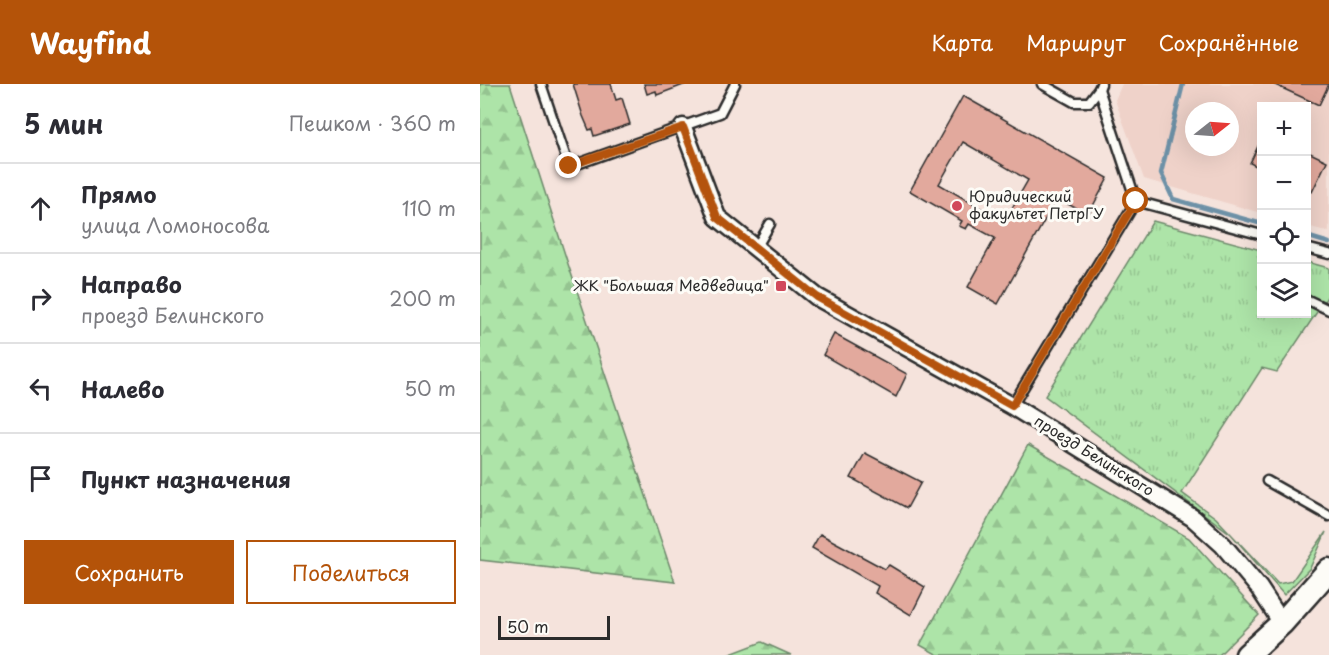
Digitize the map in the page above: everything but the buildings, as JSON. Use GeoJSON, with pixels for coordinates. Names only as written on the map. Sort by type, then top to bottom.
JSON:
{"type":"FeatureCollection","features":[{"type":"Feature","properties":{"kind":"main road"},"geometry":{"type":"LineString","coordinates":[[1247,655],[1282,623],[1329,570]]}},
{"type":"Feature","properties":{"kind":"street","name":"проезд Белинского"},"geometry":{"type":"LineString","coordinates":[[683,127],[717,217],[817,297],[1012,406],[1193,518],[1223,546],[1259,588],[1282,623]]}},
{"type":"Feature","properties":{"kind":"lane"},"geometry":{"type":"LineString","coordinates":[[541,84],[569,166],[720,113],[735,84]]}},
{"type":"Feature","properties":{"kind":"lane"},"geometry":{"type":"LineString","coordinates":[[1042,84],[1074,102],[1089,102],[1100,87]]}},
{"type":"Feature","properties":{"kind":"lane"},"geometry":{"type":"LineString","coordinates":[[1012,406],[1136,201],[1100,87]]}},
{"type":"Feature","properties":{"kind":"lane"},"geometry":{"type":"LineString","coordinates":[[1136,201],[1257,234]]}},
{"type":"Feature","properties":{"kind":"lane"},"geometry":{"type":"LineString","coordinates":[[756,248],[770,224]]}},
{"type":"Feature","properties":{"kind":"lane"},"geometry":{"type":"LineString","coordinates":[[1311,249],[1329,254]]}},
{"type":"Feature","properties":{"kind":"lane"},"geometry":{"type":"LineString","coordinates":[[1311,301],[1329,310]]}},
{"type":"Feature","properties":{"kind":"lane"},"geometry":{"type":"LineString","coordinates":[[1267,481],[1329,516]]}},
{"type":"Feature","properties":{"kind":"shaded area"},"geometry":{"type":"Polygon","coordinates":[[[1122,84],[1329,84],[1329,232],[1311,227],[1311,102],[1257,102],[1257,212],[1144,179],[1115,100],[1122,84]]]}},
{"type":"Feature","properties":{"kind":"green space"},"geometry":{"type":"Polygon","coordinates":[[[480,84],[510,84],[675,582],[480,560],[480,84]]]}},
{"type":"Feature","properties":{"kind":"green space"},"geometry":{"type":"Polygon","coordinates":[[[1153,221],[1257,249],[1257,318],[1311,318],[1311,263],[1329,268],[1329,294],[1277,372],[1262,368],[1182,493],[1216,518],[1278,584],[1292,581],[1326,532],[1310,568],[1284,595],[1231,534],[1045,396],[1153,221]]]}},
{"type":"Feature","properties":{"kind":"green space"},"geometry":{"type":"Polygon","coordinates":[[[1028,445],[1189,538],[1259,615],[1219,655],[938,655],[920,645],[1028,445]]]}},
{"type":"Feature","properties":{"kind":"green space"},"geometry":{"type":"Polygon","coordinates":[[[762,642],[791,655],[728,655],[762,642]]]}},
{"type":"Feature","properties":{"kind":"waterway"},"geometry":{"type":"LineString","coordinates":[[1183,84],[1161,173],[1173,199],[1257,223]]}},
{"type":"Feature","properties":{"kind":"waterway"},"geometry":{"type":"LineString","coordinates":[[1311,238],[1329,243]]}},
{"type":"Feature","properties":{"kind":"place","name":"Юридический факультет ПетрГУ"},"geometry":{"type":"Point","coordinates":[957,206]}},
{"type":"Feature","properties":{"kind":"place","name":"ЖК \"Большая Медведица\""},"geometry":{"type":"Point","coordinates":[781,286]}},
{"type":"Feature","properties":{"kind":"route"},"geometry":{"type":"LineString","coordinates":[[569,166],[683,127],[717,217],[817,297],[1012,406],[1136,201]]}}]}
